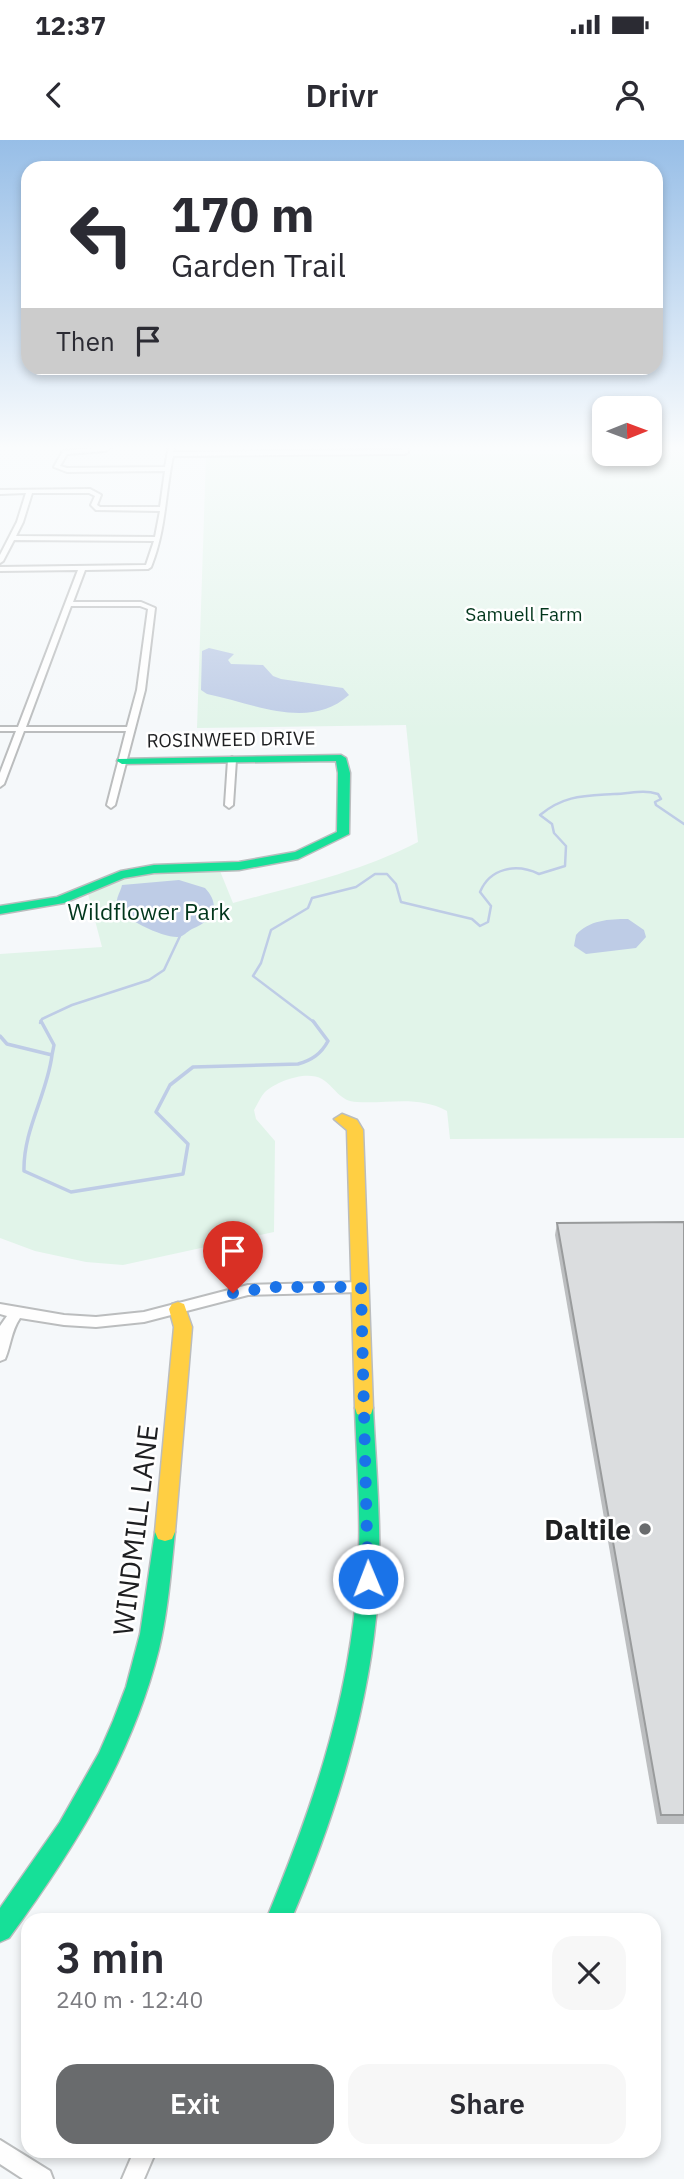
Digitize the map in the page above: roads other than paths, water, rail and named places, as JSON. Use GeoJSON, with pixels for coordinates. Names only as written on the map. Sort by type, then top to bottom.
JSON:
{"type":"FeatureCollection","features":[{"type":"Feature","properties":{"kind":"street"},"geometry":{"type":"LineString","coordinates":[[0,561],[11,541]]}},
{"type":"Feature","properties":{"kind":"street"},"geometry":{"type":"LineString","coordinates":[[0,569],[145,568],[150,565],[156,541]]}},
{"type":"Feature","properties":{"kind":"street"},"geometry":{"type":"LineString","coordinates":[[0,784],[82,569]]}},
{"type":"Feature","properties":{"kind":"street"},"geometry":{"type":"LineString","coordinates":[[69,604],[141,604],[152,608],[141,690],[111,805]]}},
{"type":"Feature","properties":{"kind":"street"},"geometry":{"type":"LineString","coordinates":[[0,729],[130,729]]}},
{"type":"Feature","properties":{"kind":"street","name":"ROSINWEED DRIVE"},"geometry":{"type":"LineString","coordinates":[[0,910],[60,900],[121,875],[154,869],[239,866],[298,855],[343,834],[344,773],[341,758],[122,761]]}},
{"type":"Feature","properties":{"kind":"street"},"geometry":{"type":"LineString","coordinates":[[229,805],[232,760]]}},
{"type":"Feature","properties":{"kind":"street"},"geometry":{"type":"LineString","coordinates":[[281,1913],[305,1862],[352,1709],[367,1597],[355,1130],[352,1124],[342,1119]]}},
{"type":"Feature","properties":{"kind":"street"},"geometry":{"type":"LineString","coordinates":[[0,1309],[15,1314],[96,1322],[144,1317],[218,1295],[248,1290],[361,1287]]}},
{"type":"Feature","properties":{"kind":"street","name":"WINDMILL LANE"},"geometry":{"type":"LineString","coordinates":[[0,1929],[36,1884],[97,1786],[119,1738],[147,1652],[156,1609],[170,1482],[183,1327],[178,1309]]}},
{"type":"Feature","properties":{"kind":"street"},"geometry":{"type":"LineString","coordinates":[[0,1355],[6,1328],[15,1314]]}},
{"type":"Feature","properties":{"kind":"street"},"geometry":{"type":"LineString","coordinates":[[0,2151],[42,2179]]}},
{"type":"Feature","properties":{"kind":"street"},"geometry":{"type":"LineString","coordinates":[[133,2179],[142,2158]]}},
{"type":"Feature","properties":{"kind":"water"},"geometry":{"type":"Polygon","coordinates":[[[209,648],[234,654],[228,660],[231,664],[263,665],[273,676],[281,679],[343,688],[349,695],[333,706],[299,713],[262,708],[207,694],[201,690],[202,651],[209,648]]]}},
{"type":"Feature","properties":{"kind":"water"},"geometry":{"type":"Polygon","coordinates":[[[179,880],[205,888],[214,907],[205,922],[182,936],[154,931],[126,916],[117,904],[122,885],[179,880]]]}},
{"type":"Feature","properties":{"kind":"water"},"geometry":{"type":"Polygon","coordinates":[[[628,919],[644,930],[646,937],[636,948],[586,954],[574,946],[576,935],[593,923],[628,919]]]}},
{"type":"Feature","properties":{"kind":"waterway"},"geometry":{"type":"LineString","coordinates":[[314,1022],[253,976],[261,963],[271,930],[308,908],[312,898],[356,887],[375,874],[387,874],[396,884],[401,902],[472,919],[480,926],[488,922],[491,906],[480,892],[484,884],[497,873],[521,869],[539,874],[565,866],[566,846],[554,833],[552,824],[540,815],[549,808],[584,796],[652,793],[658,794],[661,799],[655,802],[656,805],[684,824]]}},
{"type":"Feature","properties":{"kind":"waterway"},"geometry":{"type":"LineString","coordinates":[[41,1021],[72,1005],[149,980],[164,970],[180,936]]}},
{"type":"Feature","properties":{"kind":"waterway"},"geometry":{"type":"LineString","coordinates":[[41,1021],[54,1045],[52,1055]]}},
{"type":"Feature","properties":{"kind":"waterway"},"geometry":{"type":"LineString","coordinates":[[52,1055],[27,1141],[24,1171],[71,1192],[183,1174],[188,1144],[156,1112],[170,1085],[193,1067],[298,1064],[308,1061],[319,1053],[328,1041],[314,1022]]}},
{"type":"Feature","properties":{"kind":"waterway"},"geometry":{"type":"LineString","coordinates":[[0,1036],[7,1044],[52,1055]]}},
{"type":"Feature","properties":{"kind":"place","name":"Daltile"},"geometry":{"type":"Point","coordinates":[645,1529]}},
{"type":"Feature","properties":{"kind":"park label","name":"Samuell Farm"},"geometry":{"type":"Point","coordinates":[524,614]}},
{"type":"Feature","properties":{"kind":"park label","name":"Wildflower Park"},"geometry":{"type":"Point","coordinates":[149,911]}}]}
